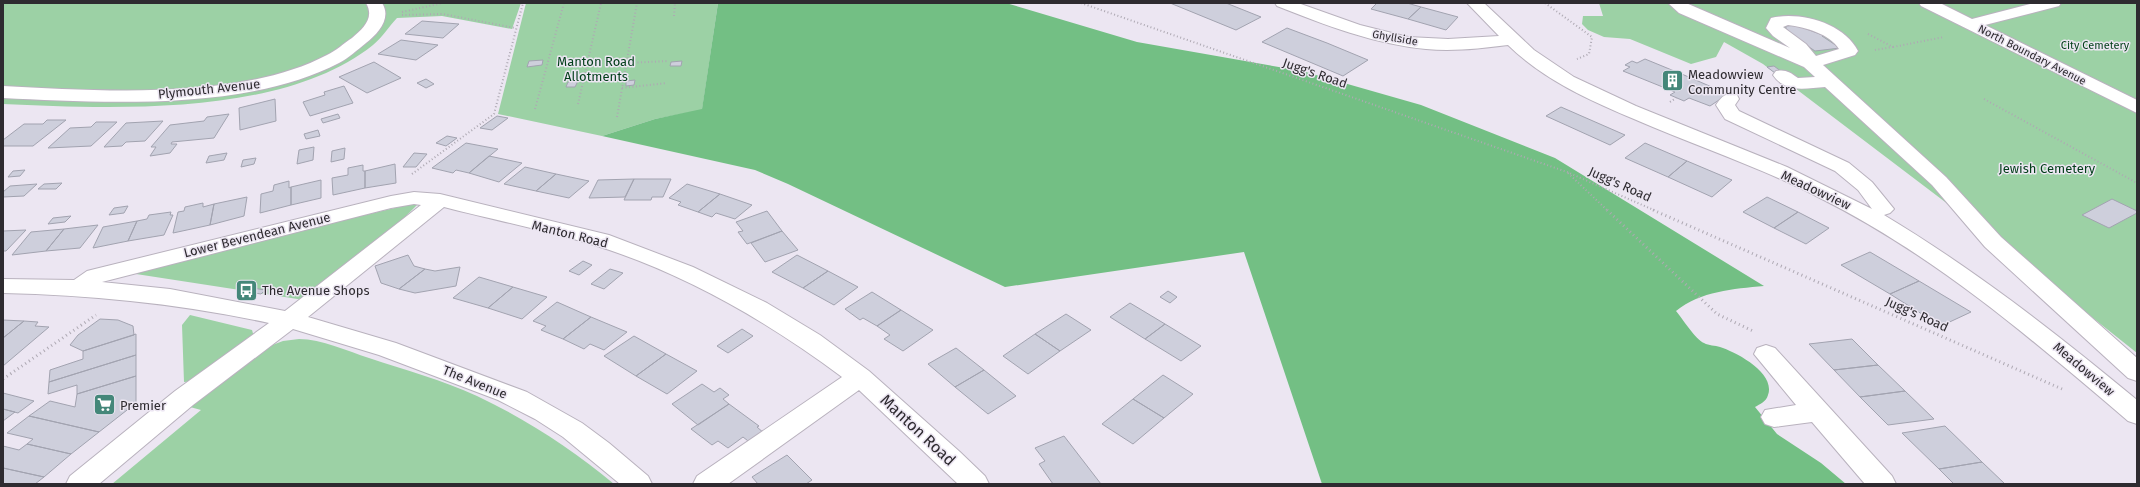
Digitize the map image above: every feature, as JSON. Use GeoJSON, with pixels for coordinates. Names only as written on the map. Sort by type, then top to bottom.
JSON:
{"type":"FeatureCollection","features":[{"type":"Feature","properties":{"kind":"street","name":"Ghyllside"},"geometry":{"type":"LineString","coordinates":[[1283,3],[1356,30],[1397,40],[1450,44],[1512,40]]}},
{"type":"Feature","properties":{"kind":"street","name":"Meadowview"},"geometry":{"type":"LineString","coordinates":[[1475,3],[1512,40],[1547,69],[1613,103],[1806,183],[1899,232],[1941,259],[2035,328],[2137,414]]}},
{"type":"Feature","properties":{"kind":"street"},"geometry":{"type":"LineString","coordinates":[[1676,3],[1685,10],[1810,63],[1939,181],[1993,242],[2137,372]]}},
{"type":"Feature","properties":{"kind":"street","name":"North Boundary Avenue"},"geometry":{"type":"LineString","coordinates":[[1927,3],[2137,107]]}},
{"type":"Feature","properties":{"kind":"street"},"geometry":{"type":"LineString","coordinates":[[1971,24],[2053,3]]}},
{"type":"Feature","properties":{"kind":"street","name":"Plymouth Avenue"},"geometry":{"type":"LineString","coordinates":[[3,92],[50,95],[153,95],[203,92],[258,85],[309,69],[341,54],[364,37],[372,28],[377,11]]}},
{"type":"Feature","properties":{"kind":"street"},"geometry":{"type":"LineString","coordinates":[[1782,75],[1794,84],[1829,82]]}},
{"type":"Feature","properties":{"kind":"street"},"geometry":{"type":"LineString","coordinates":[[1730,99],[1726,105],[1732,115],[1842,167],[1865,186],[1883,209]]}},
{"type":"Feature","properties":{"kind":"street","name":"Lower Bevendean Avenue"},"geometry":{"type":"LineString","coordinates":[[79,288],[95,276],[315,220],[403,200],[440,200]]}},
{"type":"Feature","properties":{"kind":"street"},"geometry":{"type":"LineString","coordinates":[[80,484],[184,398],[291,319],[440,200]]}},
{"type":"Feature","properties":{"kind":"street","name":"Manton Road"},"geometry":{"type":"LineString","coordinates":[[440,200],[602,240],[660,261],[759,309],[811,341],[860,377],[950,459],[975,484]]}},
{"type":"Feature","properties":{"kind":"street"},"geometry":{"type":"LineString","coordinates":[[3,286],[79,288],[180,298],[291,319]]}},
{"type":"Feature","properties":{"kind":"street","name":"The Avenue"},"geometry":{"type":"LineString","coordinates":[[291,319],[411,356],[528,403],[575,432],[609,457],[638,484]]}},
{"type":"Feature","properties":{"kind":"street"},"geometry":{"type":"LineString","coordinates":[[1762,343],[1817,412],[1882,484]]}},
{"type":"Feature","properties":{"kind":"street"},"geometry":{"type":"LineString","coordinates":[[707,484],[860,377]]}},
{"type":"Feature","properties":{"kind":"street"},"geometry":{"type":"LineString","coordinates":[[1774,417],[1817,412]]}},
{"type":"Feature","properties":{"kind":"path"},"geometry":{"type":"LineString","coordinates":[[377,11],[400,13],[444,3]]}},
{"type":"Feature","properties":{"kind":"path"},"geometry":{"type":"LineString","coordinates":[[409,176],[494,114],[514,28],[523,3]]}},
{"type":"Feature","properties":{"kind":"path"},"geometry":{"type":"LineString","coordinates":[[535,109],[564,3]]}},
{"type":"Feature","properties":{"kind":"path"},"geometry":{"type":"LineString","coordinates":[[578,104],[601,3]]}},
{"type":"Feature","properties":{"kind":"path"},"geometry":{"type":"LineString","coordinates":[[617,117],[637,3]]}},
{"type":"Feature","properties":{"kind":"path"},"geometry":{"type":"LineString","coordinates":[[674,16],[675,3]]}},
{"type":"Feature","properties":{"kind":"path","name":"Jugg's Road"},"geometry":{"type":"LineString","coordinates":[[1081,3],[1567,172],[2066,391]]}},
{"type":"Feature","properties":{"kind":"path"},"geometry":{"type":"LineString","coordinates":[[1544,3],[1592,37],[1589,54],[1547,69]]}},
{"type":"Feature","properties":{"kind":"path"},"geometry":{"type":"LineString","coordinates":[[377,11],[443,14],[514,28]]}},
{"type":"Feature","properties":{"kind":"path"},"geometry":{"type":"LineString","coordinates":[[1893,47],[1945,37]]}},
{"type":"Feature","properties":{"kind":"path"},"geometry":{"type":"LineString","coordinates":[[627,63],[669,61]]}},
{"type":"Feature","properties":{"kind":"path"},"geometry":{"type":"LineString","coordinates":[[622,88],[667,83]]}},
{"type":"Feature","properties":{"kind":"path"},"geometry":{"type":"LineString","coordinates":[[1672,100],[1676,98]]}},
{"type":"Feature","properties":{"kind":"path"},"geometry":{"type":"LineString","coordinates":[[1984,99],[2137,183]]}},
{"type":"Feature","properties":{"kind":"path"},"geometry":{"type":"LineString","coordinates":[[1567,172],[1717,314],[1762,343]]}},
{"type":"Feature","properties":{"kind":"path"},"geometry":{"type":"LineString","coordinates":[[3,379],[127,293]]}},
{"type":"Feature","properties":{"kind":"green space"},"geometry":{"type":"Polygon","coordinates":[[[3,3],[521,3],[512,29],[442,16],[397,18],[380,39],[373,45],[336,68],[293,85],[245,97],[145,107],[95,107],[3,104],[3,3]]]}},
{"type":"Feature","properties":{"kind":"green space","name":"Manton Road Allotments"},"geometry":{"type":"Polygon","coordinates":[[[526,3],[718,3],[702,110],[655,119],[602,136],[498,114],[526,3]]]}},
{"type":"Feature","properties":{"kind":"green space"},"geometry":{"type":"Polygon","coordinates":[[[718,3],[1006,3],[1137,42],[1302,71],[1421,105],[1555,158],[1764,286],[1729,290],[1707,295],[1686,304],[1676,311],[1701,341],[1706,344],[1718,346],[1735,354],[1761,371],[1769,387],[1768,395],[1761,404],[1755,407],[1777,434],[1821,463],[1846,484],[1322,484],[1244,252],[1005,287],[788,184],[755,170],[602,136],[655,119],[702,109],[718,3]]]}},
{"type":"Feature","properties":{"kind":"green space","name":"Jewish Cemetery"},"geometry":{"type":"Polygon","coordinates":[[[1599,3],[2137,3],[2137,353],[1990,236],[1763,64],[1724,42],[1716,57],[1691,64],[1630,39],[1604,37],[1588,30],[1582,24],[1583,16],[1603,16],[1599,3]]]}},
{"type":"Feature","properties":{"kind":"green space"},"geometry":{"type":"Polygon","coordinates":[[[420,202],[401,221],[304,300],[123,272],[420,202]]]}},
{"type":"Feature","properties":{"kind":"green space"},"geometry":{"type":"Polygon","coordinates":[[[190,315],[252,330],[254,337],[198,381],[184,382],[182,325],[190,315]]]}},
{"type":"Feature","properties":{"kind":"green space"},"geometry":{"type":"Polygon","coordinates":[[[299,339],[317,341],[334,346],[464,390],[531,425],[566,447],[614,484],[112,484],[201,410],[190,407],[267,347],[283,341],[299,339]]]}},
{"type":"Feature","properties":{"kind":"building"},"geometry":{"type":"Polygon","coordinates":[[[1170,3],[1226,3],[1261,17],[1236,30],[1170,3]]]}},
{"type":"Feature","properties":{"kind":"building"},"geometry":{"type":"Polygon","coordinates":[[[1377,3],[1407,3],[1421,7],[1408,19],[1371,9],[1377,3]]]}},
{"type":"Feature","properties":{"kind":"building"},"geometry":{"type":"Polygon","coordinates":[[[1421,7],[1458,17],[1446,30],[1408,19],[1421,7]]]}},
{"type":"Feature","properties":{"kind":"building"},"geometry":{"type":"Polygon","coordinates":[[[422,21],[459,24],[443,38],[405,34],[422,21]]]}},
{"type":"Feature","properties":{"kind":"building"},"geometry":{"type":"Polygon","coordinates":[[[1796,25],[1825,36],[1822,36],[1840,48],[1815,51],[1787,32],[1790,32],[1786,29],[1786,26],[1796,25]]]}},
{"type":"Feature","properties":{"kind":"building"},"geometry":{"type":"Polygon","coordinates":[[[1287,28],[1368,60],[1343,76],[1262,42],[1287,28]]]}},
{"type":"Feature","properties":{"kind":"building"},"geometry":{"type":"Polygon","coordinates":[[[401,40],[438,45],[416,60],[378,54],[401,40]]]}},
{"type":"Feature","properties":{"kind":"building","name":"Meadowview Community Centre"},"geometry":{"type":"Polygon","coordinates":[[[1645,59],[1728,94],[1710,106],[1689,98],[1684,101],[1670,95],[1675,92],[1623,71],[1630,67],[1625,65],[1632,61],[1637,63],[1645,59]]]}},
{"type":"Feature","properties":{"kind":"building"},"geometry":{"type":"Polygon","coordinates":[[[543,60],[542,65],[527,67],[529,61],[543,60]]]}},
{"type":"Feature","properties":{"kind":"building"},"geometry":{"type":"Polygon","coordinates":[[[682,61],[681,66],[670,66],[671,62],[682,61]]]}},
{"type":"Feature","properties":{"kind":"building"},"geometry":{"type":"Polygon","coordinates":[[[374,62],[401,78],[367,93],[339,77],[374,62]]]}},
{"type":"Feature","properties":{"kind":"building"},"geometry":{"type":"Polygon","coordinates":[[[1774,66],[1786,75],[1779,76],[1767,67],[1774,66]]]}},
{"type":"Feature","properties":{"kind":"building"},"geometry":{"type":"Polygon","coordinates":[[[426,79],[434,84],[426,88],[417,83],[426,79]]]}},
{"type":"Feature","properties":{"kind":"building"},"geometry":{"type":"Polygon","coordinates":[[[635,80],[634,85],[626,86],[626,81],[635,80]]]}},
{"type":"Feature","properties":{"kind":"building"},"geometry":{"type":"Polygon","coordinates":[[[578,81],[575,87],[566,87],[568,82],[578,81]]]}},
{"type":"Feature","properties":{"kind":"building"},"geometry":{"type":"Polygon","coordinates":[[[344,86],[353,103],[310,116],[303,102],[325,95],[324,92],[344,86]]]}},
{"type":"Feature","properties":{"kind":"building"},"geometry":{"type":"Polygon","coordinates":[[[275,99],[276,121],[240,130],[239,108],[275,99]]]}},
{"type":"Feature","properties":{"kind":"building"},"geometry":{"type":"Polygon","coordinates":[[[1561,107],[1625,135],[1610,145],[1546,116],[1561,107]]]}},
{"type":"Feature","properties":{"kind":"building"},"geometry":{"type":"Polygon","coordinates":[[[229,114],[214,138],[172,142],[171,144],[177,144],[170,153],[150,156],[156,147],[151,147],[170,125],[204,121],[207,117],[229,114]]]}},
{"type":"Feature","properties":{"kind":"building"},"geometry":{"type":"Polygon","coordinates":[[[338,114],[340,118],[323,123],[321,119],[338,114]]]}},
{"type":"Feature","properties":{"kind":"building"},"geometry":{"type":"Polygon","coordinates":[[[497,116],[508,118],[492,130],[480,128],[497,116]]]}},
{"type":"Feature","properties":{"kind":"building"},"geometry":{"type":"Polygon","coordinates":[[[47,120],[66,120],[33,146],[3,146],[3,140],[24,124],[43,124],[47,120]]]}},
{"type":"Feature","properties":{"kind":"building"},"geometry":{"type":"Polygon","coordinates":[[[163,121],[145,141],[126,142],[122,146],[104,147],[126,123],[163,121]]]}},
{"type":"Feature","properties":{"kind":"building"},"geometry":{"type":"Polygon","coordinates":[[[96,122],[117,122],[91,146],[48,148],[70,128],[91,127],[96,122]]]}},
{"type":"Feature","properties":{"kind":"building"},"geometry":{"type":"Polygon","coordinates":[[[318,130],[320,136],[306,139],[304,134],[318,130]]]}},
{"type":"Feature","properties":{"kind":"building"},"geometry":{"type":"Polygon","coordinates":[[[447,136],[457,138],[446,146],[436,143],[447,136]]]}},
{"type":"Feature","properties":{"kind":"building"},"geometry":{"type":"Polygon","coordinates":[[[466,143],[498,149],[469,173],[456,170],[453,173],[432,168],[466,143]]]}},
{"type":"Feature","properties":{"kind":"building"},"geometry":{"type":"Polygon","coordinates":[[[1645,143],[1687,161],[1668,177],[1625,158],[1645,143]]]}},
{"type":"Feature","properties":{"kind":"building"},"geometry":{"type":"Polygon","coordinates":[[[314,147],[313,160],[297,164],[299,150],[314,147]]]}},
{"type":"Feature","properties":{"kind":"building"},"geometry":{"type":"Polygon","coordinates":[[[345,148],[344,159],[331,162],[332,151],[345,148]]]}},
{"type":"Feature","properties":{"kind":"building"},"geometry":{"type":"Polygon","coordinates":[[[227,153],[224,160],[206,163],[209,156],[227,153]]]}},
{"type":"Feature","properties":{"kind":"building"},"geometry":{"type":"Polygon","coordinates":[[[414,153],[427,154],[416,167],[403,167],[414,153]]]}},
{"type":"Feature","properties":{"kind":"building"},"geometry":{"type":"Polygon","coordinates":[[[489,156],[522,163],[499,182],[469,173],[489,156]]]}},
{"type":"Feature","properties":{"kind":"building"},"geometry":{"type":"Polygon","coordinates":[[[256,158],[254,164],[241,167],[243,160],[256,158]]]}},
{"type":"Feature","properties":{"kind":"building"},"geometry":{"type":"Polygon","coordinates":[[[1687,161],[1732,180],[1712,197],[1668,177],[1687,161]]]}},
{"type":"Feature","properties":{"kind":"building"},"geometry":{"type":"Polygon","coordinates":[[[395,164],[396,183],[365,188],[365,171],[395,164]]]}},
{"type":"Feature","properties":{"kind":"building"},"geometry":{"type":"Polygon","coordinates":[[[363,165],[363,171],[365,171],[365,188],[333,195],[332,178],[348,175],[348,168],[363,165]]]}},
{"type":"Feature","properties":{"kind":"building"},"geometry":{"type":"Polygon","coordinates":[[[525,167],[556,174],[536,191],[504,184],[525,167]]]}},
{"type":"Feature","properties":{"kind":"building"},"geometry":{"type":"Polygon","coordinates":[[[25,170],[20,176],[8,177],[13,171],[25,170]]]}},
{"type":"Feature","properties":{"kind":"building"},"geometry":{"type":"Polygon","coordinates":[[[556,174],[589,181],[569,198],[536,191],[556,174]]]}},
{"type":"Feature","properties":{"kind":"building"},"geometry":{"type":"Polygon","coordinates":[[[634,179],[671,179],[663,197],[652,197],[651,200],[624,200],[634,179]]]}},
{"type":"Feature","properties":{"kind":"building"},"geometry":{"type":"Polygon","coordinates":[[[634,179],[625,197],[589,198],[598,180],[634,179]]]}},
{"type":"Feature","properties":{"kind":"building"},"geometry":{"type":"Polygon","coordinates":[[[321,180],[321,198],[291,205],[291,187],[321,180]]]}},
{"type":"Feature","properties":{"kind":"building"},"geometry":{"type":"Polygon","coordinates":[[[289,181],[289,188],[291,187],[291,205],[260,213],[261,194],[273,191],[274,185],[289,181]]]}},
{"type":"Feature","properties":{"kind":"building"},"geometry":{"type":"Polygon","coordinates":[[[62,183],[56,189],[38,189],[44,184],[62,183]]]}},
{"type":"Feature","properties":{"kind":"building"},"geometry":{"type":"Polygon","coordinates":[[[37,184],[24,196],[3,197],[3,192],[10,186],[37,184]]]}},
{"type":"Feature","properties":{"kind":"building"},"geometry":{"type":"Polygon","coordinates":[[[687,184],[720,194],[698,212],[678,205],[681,202],[669,198],[687,184]]]}},
{"type":"Feature","properties":{"kind":"building"},"geometry":{"type":"Polygon","coordinates":[[[720,194],[752,205],[735,219],[716,213],[712,217],[698,212],[720,194]]]}},
{"type":"Feature","properties":{"kind":"building"},"geometry":{"type":"Polygon","coordinates":[[[247,197],[244,216],[210,225],[214,204],[247,197]]]}},
{"type":"Feature","properties":{"kind":"building"},"geometry":{"type":"Polygon","coordinates":[[[1767,197],[1798,212],[1774,228],[1743,212],[1767,197]]]}},
{"type":"Feature","properties":{"kind":"building"},"geometry":{"type":"Polygon","coordinates":[[[2112,199],[2137,211],[2137,213],[2109,228],[2082,215],[2112,199]]]}},
{"type":"Feature","properties":{"kind":"building"},"geometry":{"type":"Polygon","coordinates":[[[203,203],[203,207],[214,204],[210,225],[173,233],[178,212],[184,211],[185,207],[203,203]]]}},
{"type":"Feature","properties":{"kind":"building"},"geometry":{"type":"Polygon","coordinates":[[[128,206],[124,213],[109,215],[114,208],[128,206]]]}},
{"type":"Feature","properties":{"kind":"building"},"geometry":{"type":"Polygon","coordinates":[[[767,211],[782,231],[747,244],[738,232],[743,231],[736,222],[767,211]]]}},
{"type":"Feature","properties":{"kind":"building"},"geometry":{"type":"Polygon","coordinates":[[[171,212],[170,215],[173,215],[164,235],[128,241],[137,221],[147,219],[149,215],[171,212]]]}},
{"type":"Feature","properties":{"kind":"building"},"geometry":{"type":"Polygon","coordinates":[[[1798,212],[1829,228],[1806,244],[1774,228],[1798,212]]]}},
{"type":"Feature","properties":{"kind":"building"},"geometry":{"type":"Polygon","coordinates":[[[71,216],[65,222],[48,224],[53,218],[71,216]]]}},
{"type":"Feature","properties":{"kind":"building"},"geometry":{"type":"Polygon","coordinates":[[[137,221],[128,241],[93,248],[103,227],[137,221]]]}},
{"type":"Feature","properties":{"kind":"building"},"geometry":{"type":"Polygon","coordinates":[[[98,225],[80,248],[46,251],[64,229],[98,225]]]}},
{"type":"Feature","properties":{"kind":"building"},"geometry":{"type":"Polygon","coordinates":[[[64,229],[46,251],[12,255],[31,232],[64,229]]]}},
{"type":"Feature","properties":{"kind":"building"},"geometry":{"type":"Polygon","coordinates":[[[26,230],[6,251],[3,251],[3,231],[26,230]]]}},
{"type":"Feature","properties":{"kind":"building"},"geometry":{"type":"Polygon","coordinates":[[[782,231],[798,250],[765,262],[751,243],[782,231]]]}},
{"type":"Feature","properties":{"kind":"building"},"geometry":{"type":"Polygon","coordinates":[[[1870,252],[1919,281],[1890,294],[1841,265],[1870,252]]]}},
{"type":"Feature","properties":{"kind":"building"},"geometry":{"type":"Polygon","coordinates":[[[408,255],[414,266],[425,269],[399,289],[381,283],[375,266],[408,255]]]}},
{"type":"Feature","properties":{"kind":"building"},"geometry":{"type":"Polygon","coordinates":[[[797,255],[828,271],[803,288],[772,272],[797,255]]]}},
{"type":"Feature","properties":{"kind":"building"},"geometry":{"type":"Polygon","coordinates":[[[583,261],[592,265],[579,275],[569,271],[583,261]]]}},
{"type":"Feature","properties":{"kind":"building"},"geometry":{"type":"Polygon","coordinates":[[[460,267],[456,286],[415,293],[399,289],[425,269],[435,271],[460,267]]]}},
{"type":"Feature","properties":{"kind":"building"},"geometry":{"type":"Polygon","coordinates":[[[610,269],[623,273],[604,289],[591,284],[610,269]]]}},
{"type":"Feature","properties":{"kind":"building"},"geometry":{"type":"Polygon","coordinates":[[[828,271],[858,287],[834,305],[803,288],[828,271]]]}},
{"type":"Feature","properties":{"kind":"building"},"geometry":{"type":"Polygon","coordinates":[[[479,277],[513,287],[488,308],[453,298],[479,277]]]}},
{"type":"Feature","properties":{"kind":"building"},"geometry":{"type":"Polygon","coordinates":[[[1919,281],[1971,312],[1941,326],[1890,294],[1919,281]]]}},
{"type":"Feature","properties":{"kind":"building"},"geometry":{"type":"Polygon","coordinates":[[[246,287],[265,290],[261,294],[241,291],[246,287]]]}},
{"type":"Feature","properties":{"kind":"building"},"geometry":{"type":"Polygon","coordinates":[[[513,287],[547,297],[522,319],[488,308],[513,287]]]}},
{"type":"Feature","properties":{"kind":"building"},"geometry":{"type":"Polygon","coordinates":[[[1168,291],[1177,297],[1170,303],[1160,297],[1168,291]]]}},
{"type":"Feature","properties":{"kind":"building"},"geometry":{"type":"Polygon","coordinates":[[[872,292],[901,310],[877,326],[863,318],[860,320],[845,309],[872,292]]]}},
{"type":"Feature","properties":{"kind":"building"},"geometry":{"type":"Polygon","coordinates":[[[557,302],[591,317],[563,339],[541,330],[546,326],[533,321],[557,302]]]}},
{"type":"Feature","properties":{"kind":"building"},"geometry":{"type":"Polygon","coordinates":[[[1130,303],[1165,324],[1145,339],[1110,317],[1130,303]]]}},
{"type":"Feature","properties":{"kind":"building"},"geometry":{"type":"Polygon","coordinates":[[[901,310],[933,330],[903,351],[884,339],[890,335],[877,326],[901,310]]]}},
{"type":"Feature","properties":{"kind":"building"},"geometry":{"type":"Polygon","coordinates":[[[1066,314],[1091,330],[1060,351],[1035,334],[1066,314]]]}},
{"type":"Feature","properties":{"kind":"building"},"geometry":{"type":"Polygon","coordinates":[[[591,317],[627,332],[604,350],[590,344],[584,349],[563,339],[591,317]]]}},
{"type":"Feature","properties":{"kind":"building"},"geometry":{"type":"Polygon","coordinates":[[[100,319],[118,320],[133,326],[134,335],[83,351],[70,345],[78,335],[100,319]]]}},
{"type":"Feature","properties":{"kind":"building"},"geometry":{"type":"Polygon","coordinates":[[[3,320],[24,321],[3,338],[3,320]]]}},
{"type":"Feature","properties":{"kind":"building"},"geometry":{"type":"Polygon","coordinates":[[[24,321],[38,322],[35,326],[49,327],[3,366],[3,338],[24,321]]]}},
{"type":"Feature","properties":{"kind":"building"},"geometry":{"type":"Polygon","coordinates":[[[1165,324],[1201,346],[1181,361],[1145,339],[1165,324]]]}},
{"type":"Feature","properties":{"kind":"building"},"geometry":{"type":"Polygon","coordinates":[[[742,329],[753,336],[728,353],[717,346],[742,329]]]}},
{"type":"Feature","properties":{"kind":"building"},"geometry":{"type":"Polygon","coordinates":[[[136,334],[136,355],[49,382],[50,370],[83,359],[83,351],[136,334]]]}},
{"type":"Feature","properties":{"kind":"building"},"geometry":{"type":"Polygon","coordinates":[[[1035,334],[1060,351],[1028,374],[1003,356],[1035,334]]]}},
{"type":"Feature","properties":{"kind":"building"},"geometry":{"type":"Polygon","coordinates":[[[634,336],[666,354],[636,376],[604,356],[634,336]]]}},
{"type":"Feature","properties":{"kind":"building"},"geometry":{"type":"Polygon","coordinates":[[[1852,339],[1878,365],[1834,370],[1809,344],[1852,339]]]}},
{"type":"Feature","properties":{"kind":"building"},"geometry":{"type":"Polygon","coordinates":[[[956,348],[984,370],[955,387],[928,364],[956,348]]]}},
{"type":"Feature","properties":{"kind":"building"},"geometry":{"type":"Polygon","coordinates":[[[666,354],[697,371],[667,394],[636,376],[666,354]]]}},
{"type":"Feature","properties":{"kind":"building"},"geometry":{"type":"Polygon","coordinates":[[[136,355],[136,376],[77,394],[77,385],[48,394],[49,382],[136,355]]]}},
{"type":"Feature","properties":{"kind":"building"},"geometry":{"type":"Polygon","coordinates":[[[1878,365],[1905,391],[1860,397],[1834,370],[1878,365]]]}},
{"type":"Feature","properties":{"kind":"building"},"geometry":{"type":"Polygon","coordinates":[[[984,370],[1016,396],[988,414],[955,387],[984,370]]]}},
{"type":"Feature","properties":{"kind":"building"},"geometry":{"type":"Polygon","coordinates":[[[1163,375],[1193,394],[1164,418],[1133,399],[1163,375]]]}},
{"type":"Feature","properties":{"kind":"building","name":"Premier"},"geometry":{"type":"Polygon","coordinates":[[[136,376],[136,403],[99,432],[29,416],[50,401],[75,407],[77,394],[136,376]]]}},
{"type":"Feature","properties":{"kind":"building"},"geometry":{"type":"Polygon","coordinates":[[[702,384],[714,392],[720,388],[729,395],[723,399],[729,404],[698,425],[672,404],[702,384]]]}},
{"type":"Feature","properties":{"kind":"building"},"geometry":{"type":"Polygon","coordinates":[[[1905,391],[1934,419],[1888,425],[1860,397],[1905,391]]]}},
{"type":"Feature","properties":{"kind":"building"},"geometry":{"type":"Polygon","coordinates":[[[3,393],[34,401],[18,413],[3,409],[3,393]]]}},
{"type":"Feature","properties":{"kind":"building"},"geometry":{"type":"Polygon","coordinates":[[[1133,399],[1164,418],[1133,444],[1102,424],[1133,399]]]}},
{"type":"Feature","properties":{"kind":"building"},"geometry":{"type":"Polygon","coordinates":[[[729,404],[759,426],[757,427],[765,434],[752,444],[743,437],[728,448],[718,441],[712,445],[691,429],[729,404]]]}},
{"type":"Feature","properties":{"kind":"building"},"geometry":{"type":"Polygon","coordinates":[[[3,409],[15,412],[3,421],[3,409]]]}},
{"type":"Feature","properties":{"kind":"building"},"geometry":{"type":"Polygon","coordinates":[[[29,416],[99,432],[71,454],[27,444],[33,439],[7,433],[29,416]]]}},
{"type":"Feature","properties":{"kind":"building"},"geometry":{"type":"Polygon","coordinates":[[[1945,426],[1982,462],[1939,469],[1902,433],[1945,426]]]}},
{"type":"Feature","properties":{"kind":"building"},"geometry":{"type":"Polygon","coordinates":[[[1064,436],[1101,484],[1053,484],[1039,464],[1045,461],[1035,448],[1064,436]]]}},
{"type":"Feature","properties":{"kind":"building"},"geometry":{"type":"Polygon","coordinates":[[[27,444],[71,454],[44,477],[3,468],[3,446],[19,450],[27,444]]]}},
{"type":"Feature","properties":{"kind":"building"},"geometry":{"type":"Polygon","coordinates":[[[787,455],[812,480],[806,484],[758,484],[752,477],[787,455]]]}},
{"type":"Feature","properties":{"kind":"building"},"geometry":{"type":"Polygon","coordinates":[[[1982,462],[2005,484],[1954,484],[1939,469],[1982,462]]]}},
{"type":"Feature","properties":{"kind":"building"},"geometry":{"type":"Polygon","coordinates":[[[3,468],[44,477],[35,484],[3,484],[3,468]]]}},
{"type":"Feature","properties":{"kind":"place","name":"Meadowview Community Centre"},"geometry":{"type":"Point","coordinates":[1672,81]}},
{"type":"Feature","properties":{"kind":"place","name":"The Avenue Shops"},"geometry":{"type":"Point","coordinates":[247,290]}},
{"type":"Feature","properties":{"kind":"place","name":"Premier"},"geometry":{"type":"Point","coordinates":[104,405]}},
{"type":"Feature","properties":{"kind":"park label","name":"City Cemetery"},"geometry":{"type":"Point","coordinates":[2095,45]}}]}
